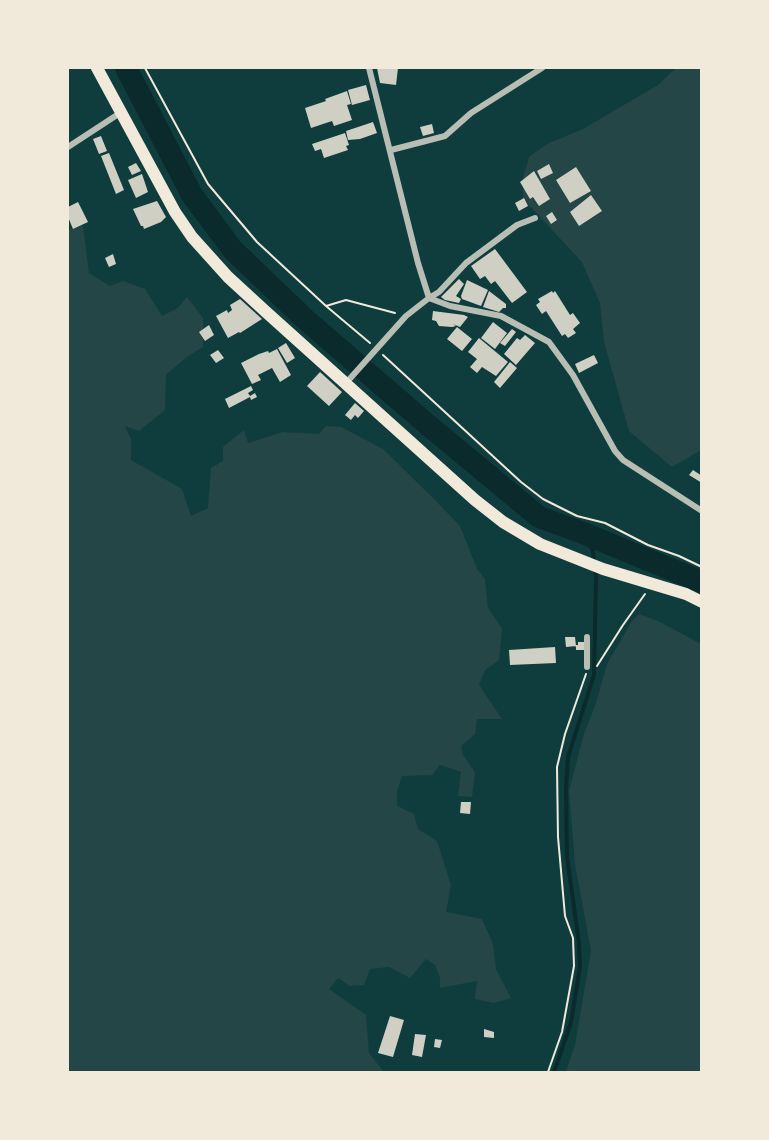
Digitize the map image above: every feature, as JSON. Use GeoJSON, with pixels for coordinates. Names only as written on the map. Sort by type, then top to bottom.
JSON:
{"type":"FeatureCollection","features":[{"type":"Feature","properties":{"kind":"main road"},"geometry":{"type":"LineString","coordinates":[[97,68],[175,212],[192,237],[228,277],[348,379],[475,500],[503,522],[540,544],[586,563],[686,594],[702,602]]}},
{"type":"Feature","properties":{"kind":"street"},"geometry":{"type":"LineString","coordinates":[[369,68],[418,263],[429,298]]}},
{"type":"Feature","properties":{"kind":"street"},"geometry":{"type":"LineString","coordinates":[[391,150],[445,136],[471,112],[542,68]]}},
{"type":"Feature","properties":{"kind":"street"},"geometry":{"type":"LineString","coordinates":[[68,147],[120,112]]}},
{"type":"Feature","properties":{"kind":"street"},"geometry":{"type":"LineString","coordinates":[[348,379],[406,316],[439,292],[466,263],[517,225],[534,218]]}},
{"type":"Feature","properties":{"kind":"street"},"geometry":{"type":"LineString","coordinates":[[429,298],[450,306],[501,316],[549,342],[573,375],[615,452],[702,511]]}},
{"type":"Feature","properties":{"kind":"street"},"geometry":{"type":"LineString","coordinates":[[587,637],[587,667]]}},
{"type":"Feature","properties":{"kind":"path"},"geometry":{"type":"LineString","coordinates":[[145,68],[208,184],[257,242],[521,482],[543,500],[577,516],[605,523],[648,545],[702,567]]}},
{"type":"Feature","properties":{"kind":"path"},"geometry":{"type":"LineString","coordinates":[[326,306],[346,300],[406,316]]}},
{"type":"Feature","properties":{"kind":"path"},"geometry":{"type":"LineString","coordinates":[[597,666],[653,583]]}},
{"type":"Feature","properties":{"kind":"path"},"geometry":{"type":"LineString","coordinates":[[548,1072],[562,1032],[574,966],[573,938],[565,916],[558,837],[557,767],[565,734],[586,680],[587,667]]}},
{"type":"Feature","properties":{"kind":"shaded area"},"geometry":{"type":"Polygon","coordinates":[[[676,68],[701,68],[701,450],[672,467],[629,431],[604,342],[600,303],[582,262],[523,199],[523,178],[529,157],[547,144],[583,129],[658,85],[676,68]]]}},
{"type":"Feature","properties":{"kind":"shaded area"},"geometry":{"type":"Polygon","coordinates":[[[83,226],[89,273],[110,286],[123,281],[145,289],[162,316],[178,308],[187,297],[203,318],[203,347],[188,356],[166,375],[165,410],[139,431],[125,426],[131,439],[131,460],[182,489],[191,516],[208,508],[211,468],[223,461],[223,447],[244,430],[248,443],[283,432],[319,434],[326,426],[341,427],[383,449],[460,526],[477,569],[485,579],[488,608],[502,628],[499,660],[485,670],[479,685],[502,719],[477,719],[475,734],[461,746],[463,755],[475,772],[472,797],[458,796],[461,772],[440,765],[432,775],[402,776],[397,791],[397,806],[414,814],[418,829],[437,841],[451,885],[446,912],[482,919],[493,944],[496,969],[511,998],[494,1003],[475,999],[477,981],[440,988],[440,978],[435,965],[426,959],[410,978],[389,967],[370,969],[364,985],[350,986],[338,978],[329,989],[366,1015],[369,1053],[384,1072],[68,1072],[68,230],[83,226]]]}},
{"type":"Feature","properties":{"kind":"shaded area"},"geometry":{"type":"Polygon","coordinates":[[[639,614],[658,621],[701,644],[701,1072],[566,1072],[575,1045],[591,951],[575,864],[569,791],[584,734],[607,664],[632,621],[639,614]]]}},
{"type":"Feature","properties":{"kind":"building"},"geometry":{"type":"Polygon","coordinates":[[[377,68],[398,68],[396,85],[380,83],[377,68]]]}},
{"type":"Feature","properties":{"kind":"building"},"geometry":{"type":"Polygon","coordinates":[[[366,85],[370,100],[352,105],[348,90],[366,85]]]}},
{"type":"Feature","properties":{"kind":"building"},"geometry":{"type":"Polygon","coordinates":[[[347,91],[351,104],[347,105],[352,120],[334,126],[332,121],[311,128],[305,108],[347,91]]]}},
{"type":"Feature","properties":{"kind":"building"},"geometry":{"type":"Polygon","coordinates":[[[373,122],[377,133],[360,139],[348,140],[346,131],[373,122]]]}},
{"type":"Feature","properties":{"kind":"building"},"geometry":{"type":"Polygon","coordinates":[[[432,124],[434,133],[423,136],[420,127],[432,124]]]}},
{"type":"Feature","properties":{"kind":"building"},"geometry":{"type":"Polygon","coordinates":[[[345,133],[349,145],[346,146],[348,150],[324,158],[321,149],[315,151],[312,144],[345,133]]]}},
{"type":"Feature","properties":{"kind":"building"},"geometry":{"type":"Polygon","coordinates":[[[101,136],[107,151],[99,154],[93,139],[101,136]]]}},
{"type":"Feature","properties":{"kind":"building"},"geometry":{"type":"Polygon","coordinates":[[[109,153],[124,190],[116,194],[101,156],[109,153]]]}},
{"type":"Feature","properties":{"kind":"building"},"geometry":{"type":"Polygon","coordinates":[[[136,163],[141,171],[132,175],[128,167],[136,163]]]}},
{"type":"Feature","properties":{"kind":"building"},"geometry":{"type":"Polygon","coordinates":[[[549,164],[553,173],[541,179],[537,171],[549,164]]]}},
{"type":"Feature","properties":{"kind":"building"},"geometry":{"type":"Polygon","coordinates":[[[576,167],[591,191],[570,203],[556,180],[576,167]]]}},
{"type":"Feature","properties":{"kind":"building"},"geometry":{"type":"Polygon","coordinates":[[[534,171],[550,199],[539,206],[533,197],[530,199],[520,182],[534,171]]]}},
{"type":"Feature","properties":{"kind":"building"},"geometry":{"type":"Polygon","coordinates":[[[142,174],[148,192],[136,198],[128,180],[142,174]]]}},
{"type":"Feature","properties":{"kind":"building"},"geometry":{"type":"Polygon","coordinates":[[[591,195],[602,211],[579,226],[570,212],[591,195]]]}},
{"type":"Feature","properties":{"kind":"building"},"geometry":{"type":"Polygon","coordinates":[[[524,198],[528,206],[519,211],[515,203],[524,198]]]}},
{"type":"Feature","properties":{"kind":"building"},"geometry":{"type":"Polygon","coordinates":[[[157,201],[166,217],[161,222],[144,229],[133,209],[157,201]]]}},
{"type":"Feature","properties":{"kind":"building"},"geometry":{"type":"Polygon","coordinates":[[[78,202],[88,222],[73,229],[68,217],[68,207],[78,202]]]}},
{"type":"Feature","properties":{"kind":"building"},"geometry":{"type":"Polygon","coordinates":[[[552,212],[557,220],[551,224],[546,216],[552,212]]]}},
{"type":"Feature","properties":{"kind":"building"},"geometry":{"type":"Polygon","coordinates":[[[495,249],[527,292],[512,303],[495,281],[491,284],[485,276],[480,279],[471,266],[495,249]]]}},
{"type":"Feature","properties":{"kind":"building"},"geometry":{"type":"Polygon","coordinates":[[[113,254],[116,264],[109,267],[105,258],[113,254]]]}},
{"type":"Feature","properties":{"kind":"building"},"geometry":{"type":"Polygon","coordinates":[[[459,279],[464,284],[456,296],[461,299],[459,303],[441,297],[459,279]]]}},
{"type":"Feature","properties":{"kind":"building"},"geometry":{"type":"Polygon","coordinates":[[[467,280],[488,290],[481,306],[462,299],[467,280]]]}},
{"type":"Feature","properties":{"kind":"building"},"geometry":{"type":"Polygon","coordinates":[[[489,291],[506,304],[506,308],[499,312],[483,307],[489,291]]]}},
{"type":"Feature","properties":{"kind":"building"},"geometry":{"type":"Polygon","coordinates":[[[552,291],[553,293],[555,291],[570,315],[573,313],[580,323],[573,329],[576,333],[568,338],[565,334],[562,336],[546,311],[542,314],[536,305],[540,302],[538,299],[552,291]]]}},
{"type":"Feature","properties":{"kind":"building"},"geometry":{"type":"Polygon","coordinates":[[[240,299],[262,319],[228,338],[216,316],[227,310],[228,313],[232,310],[230,305],[240,299]]]}},
{"type":"Feature","properties":{"kind":"building"},"geometry":{"type":"Polygon","coordinates":[[[433,311],[468,317],[460,327],[453,324],[456,326],[439,326],[436,321],[432,320],[433,311]]]}},
{"type":"Feature","properties":{"kind":"building"},"geometry":{"type":"Polygon","coordinates":[[[493,322],[507,333],[495,349],[481,338],[493,322]]]}},
{"type":"Feature","properties":{"kind":"building"},"geometry":{"type":"Polygon","coordinates":[[[209,325],[214,335],[205,341],[199,332],[209,325]]]}},
{"type":"Feature","properties":{"kind":"building"},"geometry":{"type":"Polygon","coordinates":[[[457,327],[472,339],[462,351],[447,339],[457,327]]]}},
{"type":"Feature","properties":{"kind":"building"},"geometry":{"type":"Polygon","coordinates":[[[512,329],[516,332],[505,346],[500,343],[512,329]]]}},
{"type":"Feature","properties":{"kind":"building"},"geometry":{"type":"Polygon","coordinates":[[[525,335],[535,343],[516,365],[504,354],[517,338],[520,340],[525,335]]]}},
{"type":"Feature","properties":{"kind":"building"},"geometry":{"type":"Polygon","coordinates":[[[479,338],[508,362],[496,376],[482,367],[477,373],[470,367],[477,359],[468,352],[479,338]]]}},
{"type":"Feature","properties":{"kind":"building"},"geometry":{"type":"Polygon","coordinates":[[[286,343],[295,358],[287,363],[278,348],[286,343]]]}},
{"type":"Feature","properties":{"kind":"building"},"geometry":{"type":"Polygon","coordinates":[[[277,349],[291,375],[280,382],[272,368],[258,375],[261,380],[252,384],[241,363],[259,354],[277,349]]]}},
{"type":"Feature","properties":{"kind":"building"},"geometry":{"type":"Polygon","coordinates":[[[218,350],[224,358],[216,363],[210,355],[218,350]]]}},
{"type":"Feature","properties":{"kind":"building"},"geometry":{"type":"Polygon","coordinates":[[[594,355],[598,363],[579,373],[575,364],[594,355]]]}},
{"type":"Feature","properties":{"kind":"building"},"geometry":{"type":"Polygon","coordinates":[[[510,362],[517,368],[500,388],[494,382],[510,362]]]}},
{"type":"Feature","properties":{"kind":"building"},"geometry":{"type":"Polygon","coordinates":[[[320,372],[342,392],[329,406],[307,386],[320,372]]]}},
{"type":"Feature","properties":{"kind":"building"},"geometry":{"type":"Polygon","coordinates":[[[251,386],[253,390],[248,393],[250,396],[255,393],[257,397],[251,400],[250,397],[229,408],[225,399],[251,386]]]}},
{"type":"Feature","properties":{"kind":"building"},"geometry":{"type":"Polygon","coordinates":[[[355,403],[364,411],[358,418],[355,415],[351,420],[345,415],[355,403]]]}},
{"type":"Feature","properties":{"kind":"building"},"geometry":{"type":"Polygon","coordinates":[[[693,470],[702,476],[702,483],[689,475],[693,470]]]}},
{"type":"Feature","properties":{"kind":"building"},"geometry":{"type":"Polygon","coordinates":[[[565,637],[575,637],[576,646],[566,647],[565,637]]]}},
{"type":"Feature","properties":{"kind":"building"},"geometry":{"type":"Polygon","coordinates":[[[578,642],[584,642],[584,650],[576,650],[578,642]]]}},
{"type":"Feature","properties":{"kind":"building"},"geometry":{"type":"Polygon","coordinates":[[[555,647],[556,663],[510,665],[509,650],[555,647]]]}},
{"type":"Feature","properties":{"kind":"building"},"geometry":{"type":"Polygon","coordinates":[[[461,802],[471,802],[470,814],[460,813],[461,802]]]}},
{"type":"Feature","properties":{"kind":"building"},"geometry":{"type":"Polygon","coordinates":[[[390,1016],[404,1020],[393,1057],[378,1053],[390,1016]]]}},
{"type":"Feature","properties":{"kind":"building"},"geometry":{"type":"Polygon","coordinates":[[[484,1029],[494,1032],[494,1038],[484,1037],[484,1029]]]}},
{"type":"Feature","properties":{"kind":"building"},"geometry":{"type":"Polygon","coordinates":[[[415,1034],[426,1035],[422,1057],[412,1055],[415,1034]]]}},
{"type":"Feature","properties":{"kind":"building"},"geometry":{"type":"Polygon","coordinates":[[[435,1039],[442,1040],[440,1048],[434,1047],[435,1039]]]}},
{"type":"Feature","properties":{"kind":"waterway"},"geometry":{"type":"LineString","coordinates":[[126,68],[192,195],[233,250],[305,319],[539,517],[702,582]]}},
{"type":"Feature","properties":{"kind":"waterway"},"geometry":{"type":"LineString","coordinates":[[554,1072],[571,1022],[580,967],[579,943],[567,857],[566,789],[568,757],[594,675],[596,578],[593,551],[583,533]]}}]}
